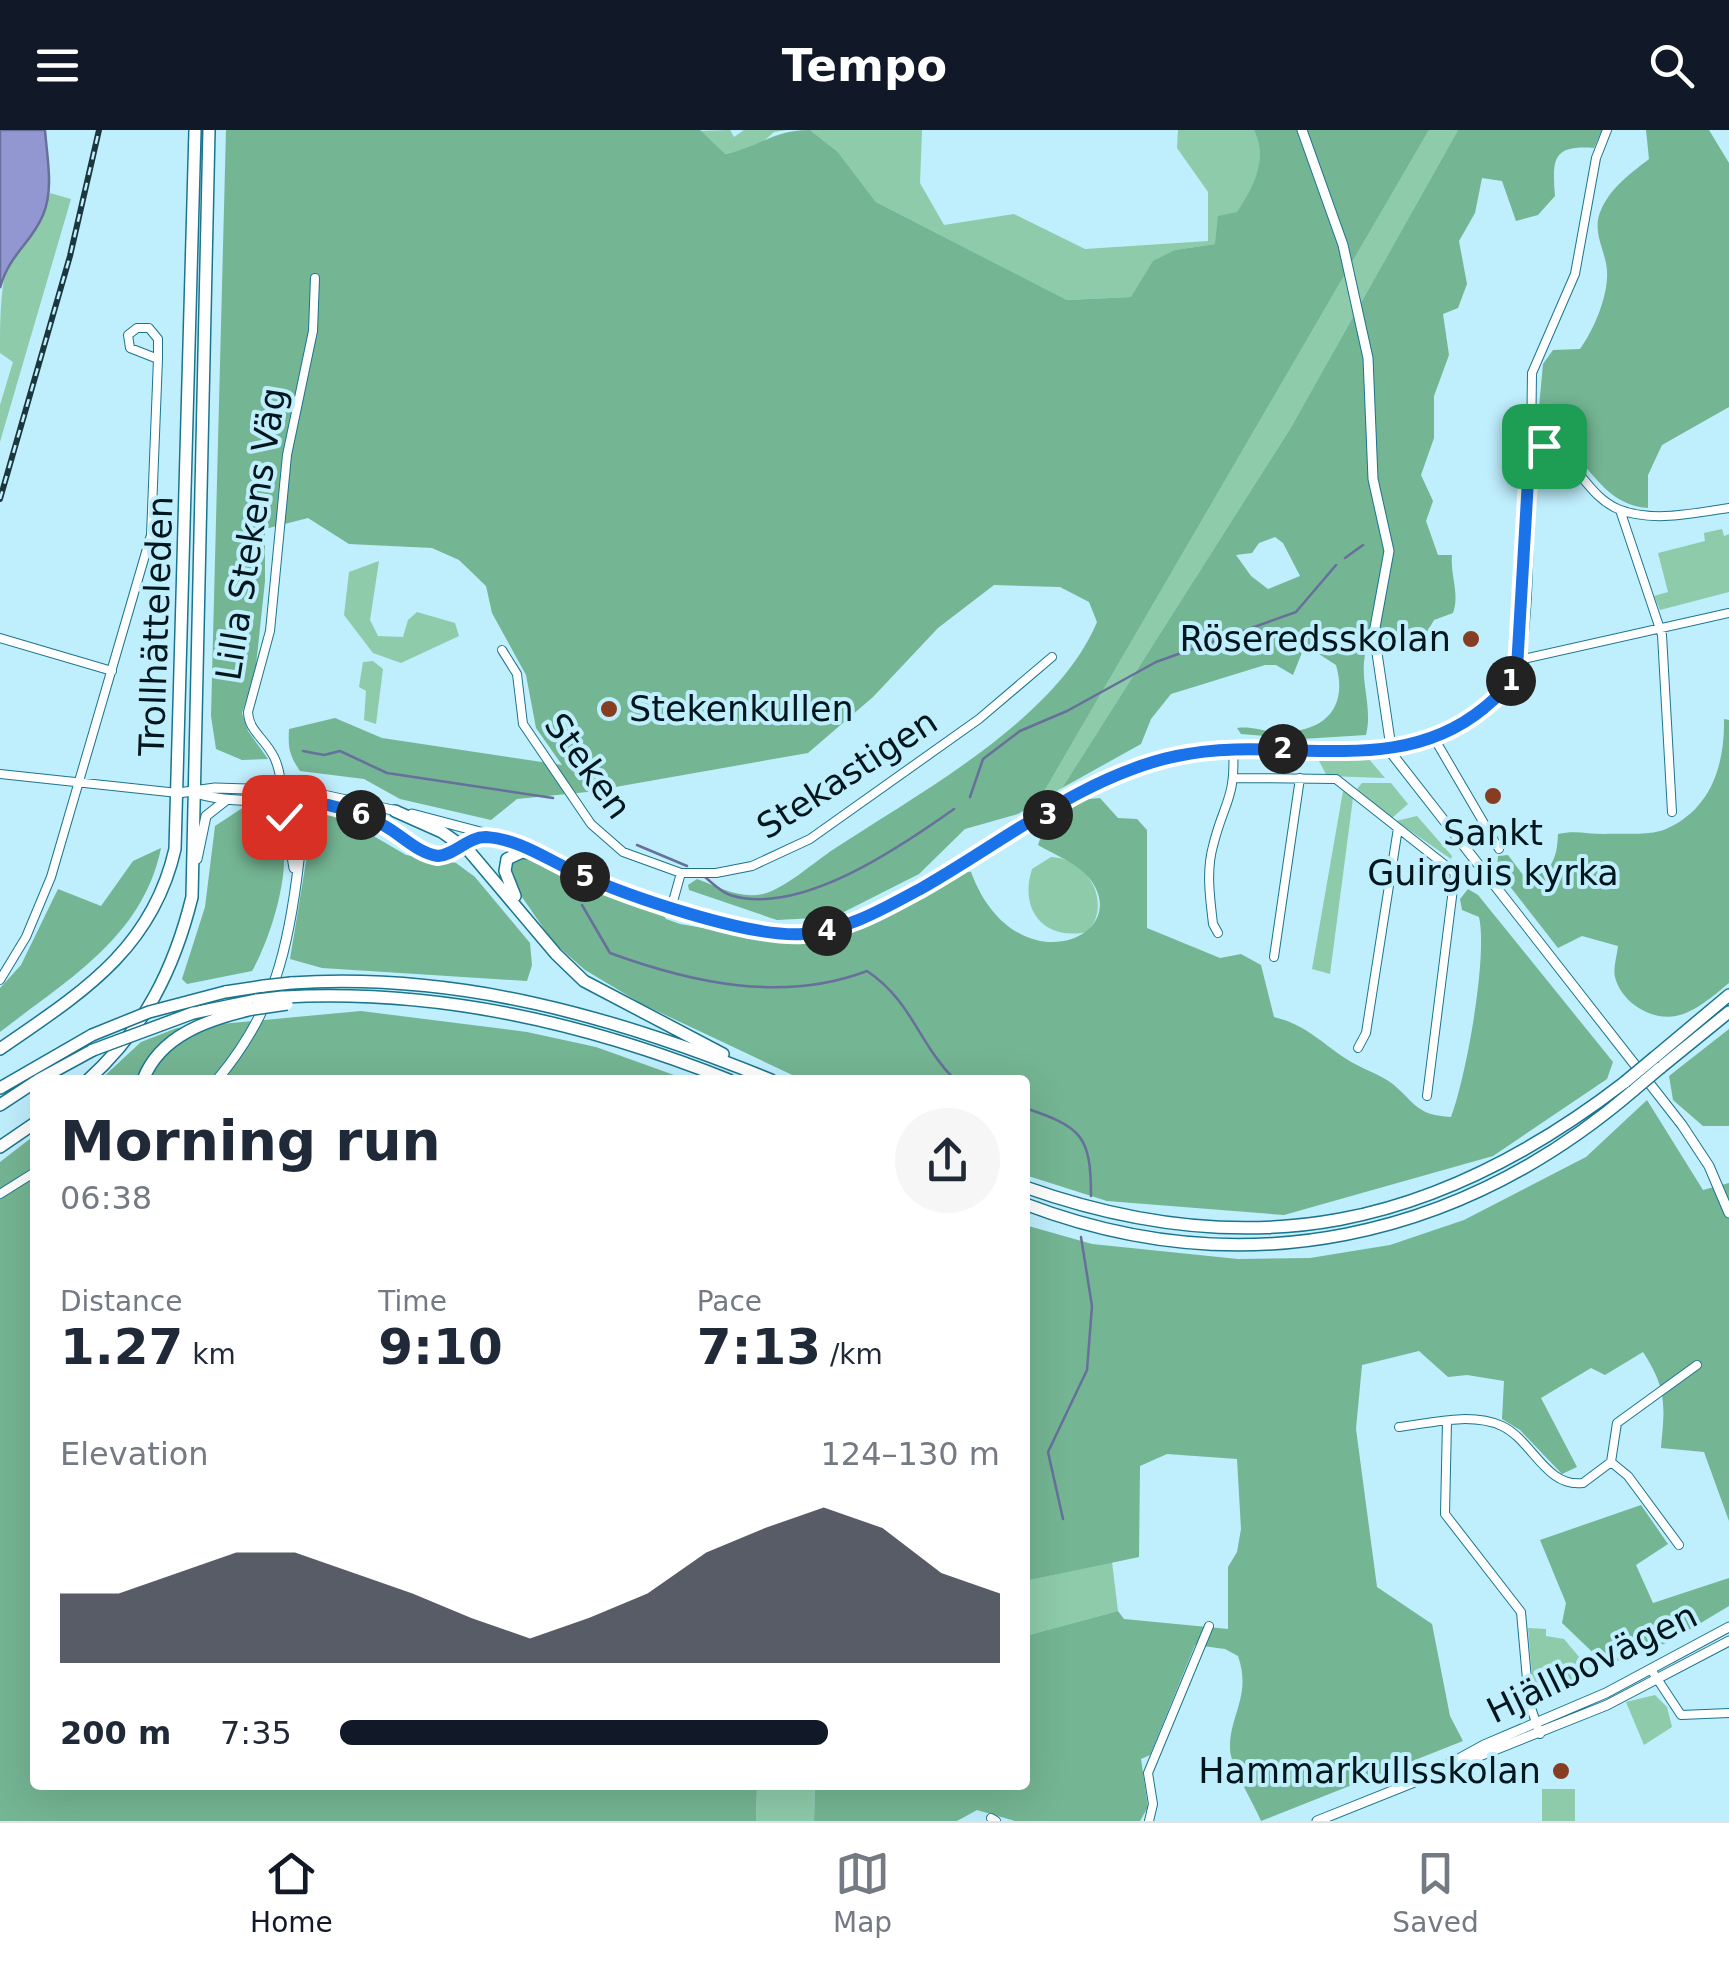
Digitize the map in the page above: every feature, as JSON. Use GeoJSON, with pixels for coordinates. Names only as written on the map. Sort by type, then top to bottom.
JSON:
{"type":"FeatureCollection","features":[{"type":"Feature","properties":{"kind":"highway","name":"Trollhätteleden"},"geometry":{"type":"LineString","coordinates":[[0,1049],[94,980],[131,946],[164,888],[174,849],[195,130]]}},
{"type":"Feature","properties":{"kind":"highway","name":"Trollhätteleden"},"geometry":{"type":"LineString","coordinates":[[93,1075],[124,1044],[165,980],[185,926],[196,864],[209,130]]}},
{"type":"Feature","properties":{"kind":"highway"},"geometry":{"type":"LineString","coordinates":[[396,810],[462,845],[584,981],[763,1075]]}},
{"type":"Feature","properties":{"kind":"highway"},"geometry":{"type":"LineString","coordinates":[[526,917],[506,879],[505,863],[515,853],[537,854]]}},
{"type":"Feature","properties":{"kind":"highway"},"geometry":{"type":"LineString","coordinates":[[47,1075],[155,1024],[264,986],[402,983],[513,998],[640,1030],[759,1075]]}},
{"type":"Feature","properties":{"kind":"highway"},"geometry":{"type":"LineString","coordinates":[[146,1075],[156,1055],[180,1036],[212,1020],[255,1005],[359,996],[456,1004],[538,1018],[630,1042],[716,1075]]}},
{"type":"Feature","properties":{"kind":"highway"},"geometry":{"type":"LineString","coordinates":[[1030,1206],[1104,1228],[1196,1244],[1293,1243],[1359,1233],[1461,1202],[1554,1153],[1729,996]]}},
{"type":"Feature","properties":{"kind":"highway"},"geometry":{"type":"LineString","coordinates":[[0,1088],[92,1035],[149,1012],[226,999],[255,1005]]}},
{"type":"Feature","properties":{"kind":"highway"},"geometry":{"type":"LineString","coordinates":[[1658,1062],[1729,1012]]}},
{"type":"Feature","properties":{"kind":"highway"},"geometry":{"type":"LineString","coordinates":[[0,1105],[30,1085]]}},
{"type":"Feature","properties":{"kind":"highway"},"geometry":{"type":"LineString","coordinates":[[1030,1189],[1072,1202],[1178,1224],[1239,1229],[1344,1220],[1400,1206],[1490,1172],[1630,1086]]}},
{"type":"Feature","properties":{"kind":"highway"},"geometry":{"type":"LineString","coordinates":[[0,1147],[30,1126]]}},
{"type":"Feature","properties":{"kind":"street"},"geometry":{"type":"LineString","coordinates":[[1302,130],[1343,246],[1368,358],[1372,479],[1390,551],[1374,632],[1391,749],[1402,769],[1682,1125],[1708,1166],[1729,1213]]}},
{"type":"Feature","properties":{"kind":"street"},"geometry":{"type":"LineString","coordinates":[[197,793],[215,788],[281,789],[396,810],[506,839],[608,886],[672,906],[774,933],[827,931],[906,897],[1125,770],[1197,751],[1233,747],[1338,753],[1391,749],[1434,738],[1474,717],[1502,692],[1518,660],[1532,373],[1575,274],[1596,158],[1607,130]]}},
{"type":"Feature","properties":{"kind":"street","name":"Lilla Stekens Väg"},"geometry":{"type":"LineString","coordinates":[[281,789],[278,758],[250,725],[248,712],[270,632],[287,455],[313,331],[315,278]]}},
{"type":"Feature","properties":{"kind":"street"},"geometry":{"type":"LineString","coordinates":[[0,980],[41,905],[151,535],[158,359],[158,338],[150,328],[137,328],[128,335],[130,348],[158,359]]}},
{"type":"Feature","properties":{"kind":"street"},"geometry":{"type":"LineString","coordinates":[[1530,446],[1560,452],[1600,498],[1620,510],[1658,516],[1729,508]]}},
{"type":"Feature","properties":{"kind":"street"},"geometry":{"type":"LineString","coordinates":[[1620,510],[1660,628],[1672,812]]}},
{"type":"Feature","properties":{"kind":"street"},"geometry":{"type":"LineString","coordinates":[[1518,660],[1729,612]]}},
{"type":"Feature","properties":{"kind":"street"},"geometry":{"type":"LineString","coordinates":[[0,638],[112,671]]}},
{"type":"Feature","properties":{"kind":"street","name":"Steken"},"geometry":{"type":"LineString","coordinates":[[502,650],[518,674],[523,724],[591,824],[623,852],[681,873]]}},
{"type":"Feature","properties":{"kind":"street","name":"Stekastigen"},"geometry":{"type":"LineString","coordinates":[[681,873],[716,873],[752,866],[810,839],[980,719],[1052,657]]}},
{"type":"Feature","properties":{"kind":"street"},"geometry":{"type":"LineString","coordinates":[[1434,738],[1499,850]]}},
{"type":"Feature","properties":{"kind":"street"},"geometry":{"type":"LineString","coordinates":[[1218,932],[1213,924],[1210,866],[1235,778],[1233,747]]}},
{"type":"Feature","properties":{"kind":"street"},"geometry":{"type":"LineString","coordinates":[[0,774],[79,785],[290,799],[352,812],[432,856],[445,856],[479,838],[506,839]]}},
{"type":"Feature","properties":{"kind":"street"},"geometry":{"type":"LineString","coordinates":[[1235,778],[1345,783],[1455,873],[1427,1096]]}},
{"type":"Feature","properties":{"kind":"street"},"geometry":{"type":"LineString","coordinates":[[1274,956],[1300,778]]}},
{"type":"Feature","properties":{"kind":"street"},"geometry":{"type":"LineString","coordinates":[[220,1075],[263,1013],[290,933],[301,815],[281,789]]}},
{"type":"Feature","properties":{"kind":"street"},"geometry":{"type":"LineString","coordinates":[[196,864],[209,810],[233,798]]}},
{"type":"Feature","properties":{"kind":"street"},"geometry":{"type":"LineString","coordinates":[[248,798],[276,814],[290,846]]}},
{"type":"Feature","properties":{"kind":"street"},"geometry":{"type":"LineString","coordinates":[[290,799],[284,811],[296,882]]}},
{"type":"Feature","properties":{"kind":"street"},"geometry":{"type":"LineString","coordinates":[[1358,1048],[1366,1033],[1398,828]]}},
{"type":"Feature","properties":{"kind":"street"},"geometry":{"type":"LineString","coordinates":[[672,906],[681,873]]}},
{"type":"Feature","properties":{"kind":"street"},"geometry":{"type":"LineString","coordinates":[[0,1194],[30,1175]]}},
{"type":"Feature","properties":{"kind":"street"},"geometry":{"type":"LineString","coordinates":[[1399,1428],[1469,1420],[1506,1428],[1567,1483],[1593,1479],[1611,1462],[1617,1423],[1697,1365]]}},
{"type":"Feature","properties":{"kind":"street"},"geometry":{"type":"LineString","coordinates":[[1447,1422],[1444,1514],[1522,1612],[1527,1693],[1540,1734]]}},
{"type":"Feature","properties":{"kind":"street"},"geometry":{"type":"LineString","coordinates":[[1611,1462],[1628,1476],[1679,1545]]}},
{"type":"Feature","properties":{"kind":"street"},"geometry":{"type":"LineString","coordinates":[[1149,1821],[1154,1812],[1148,1773],[1209,1626]]}},
{"type":"Feature","properties":{"kind":"street","name":"Hjällbovägen"},"geometry":{"type":"LineString","coordinates":[[1426,1778],[1652,1670],[1729,1627]]}},
{"type":"Feature","properties":{"kind":"street","name":"Hjällbovägen"},"geometry":{"type":"LineString","coordinates":[[1318,1821],[1540,1734],[1658,1682],[1729,1641]]}},
{"type":"Feature","properties":{"kind":"street"},"geometry":{"type":"LineString","coordinates":[[1652,1670],[1680,1715],[1729,1714]]}},
{"type":"Feature","properties":{"kind":"green space"},"geometry":{"type":"Polygon","coordinates":[[[226,130],[700,130],[725,154],[786,133],[810,130],[838,152],[876,202],[1067,300],[1131,297],[1153,261],[1175,250],[1215,244],[1218,216],[1237,212],[1257,172],[1260,152],[1254,130],[1429,130],[1038,802],[1018,814],[965,829],[919,874],[834,917],[777,920],[689,890],[688,885],[697,879],[737,894],[772,891],[944,778],[1019,722],[1051,691],[1078,657],[1097,622],[1089,602],[1060,587],[994,585],[938,628],[873,697],[808,753],[587,792],[517,799],[491,820],[400,799],[364,779],[300,771],[296,765],[290,751],[289,729],[335,718],[382,738],[562,765],[536,728],[526,675],[492,613],[486,586],[459,560],[432,548],[349,544],[308,518],[265,529],[265,581],[255,675],[242,713],[248,731],[268,759],[242,760],[216,749],[211,716],[226,130]]]}},
{"type":"Feature","properties":{"kind":"green space"},"geometry":{"type":"Polygon","coordinates":[[[730,130],[734,137],[744,130],[786,130],[774,132],[756,148],[724,154],[699,131],[730,130]]]}},
{"type":"Feature","properties":{"kind":"green space"},"geometry":{"type":"Polygon","coordinates":[[[810,130],[922,130],[920,183],[944,225],[1014,214],[1085,249],[1208,241],[1208,192],[1177,148],[1178,130],[1254,130],[1260,161],[1243,205],[1215,244],[1175,250],[1131,297],[1067,300],[876,202],[838,152],[810,130]]]}},
{"type":"Feature","properties":{"kind":"green space"},"geometry":{"type":"Polygon","coordinates":[[[1429,130],[1458,130],[1290,429],[1062,788],[1038,802],[1429,130]]]}},
{"type":"Feature","properties":{"kind":"green space"},"geometry":{"type":"Polygon","coordinates":[[[1458,130],[1602,130],[1594,148],[1570,149],[1558,157],[1555,196],[1538,215],[1516,221],[1502,181],[1482,178],[1475,213],[1459,241],[1467,284],[1458,308],[1443,314],[1449,355],[1434,396],[1434,438],[1421,475],[1433,501],[1426,521],[1438,555],[1452,555],[1455,606],[1453,613],[1434,620],[1427,632],[1369,643],[1364,665],[1366,735],[1302,739],[1241,734],[1237,728],[1276,732],[1307,729],[1319,724],[1335,707],[1339,695],[1336,665],[1305,645],[1293,675],[1276,665],[1265,665],[1171,694],[1151,719],[1141,744],[1062,788],[1290,429],[1458,130]],[[1275,537],[1259,543],[1252,553],[1236,555],[1251,576],[1268,589],[1300,576],[1283,543],[1275,537]]]}},
{"type":"Feature","properties":{"kind":"green space"},"geometry":{"type":"Polygon","coordinates":[[[1646,130],[1709,130],[1729,163],[1729,407],[1662,445],[1648,475],[1648,508],[1613,495],[1571,452],[1537,429],[1543,364],[1553,350],[1580,349],[1598,315],[1607,278],[1598,219],[1616,187],[1649,159],[1646,130]]]}},
{"type":"Feature","properties":{"kind":"green space"},"geometry":{"type":"Polygon","coordinates":[[[50,193],[71,199],[0,442],[0,405],[13,362],[0,353],[4,281],[9,260],[37,221],[50,193]]]}},
{"type":"Feature","properties":{"kind":"green space"},"geometry":{"type":"Polygon","coordinates":[[[1722,529],[1724,536],[1729,534],[1729,592],[1660,610],[1654,596],[1668,592],[1658,553],[1705,541],[1704,533],[1722,529]]]}},
{"type":"Feature","properties":{"kind":"green space"},"geometry":{"type":"Polygon","coordinates":[[[379,561],[370,620],[378,636],[403,637],[408,620],[417,612],[455,623],[459,636],[401,663],[373,653],[344,615],[349,572],[379,561]]]}},
{"type":"Feature","properties":{"kind":"green space"},"geometry":{"type":"Polygon","coordinates":[[[373,661],[383,669],[376,724],[364,720],[366,691],[359,687],[363,662],[373,661]]]}},
{"type":"Feature","properties":{"kind":"green space"},"geometry":{"type":"Polygon","coordinates":[[[1724,719],[1729,720],[1729,983],[1691,1011],[1657,1016],[1630,1002],[1618,986],[1618,946],[1582,936],[1558,948],[1497,870],[1498,856],[1508,855],[1526,879],[1542,873],[1551,864],[1558,834],[1652,833],[1682,820],[1695,810],[1713,783],[1722,752],[1724,719]]]}},
{"type":"Feature","properties":{"kind":"green space"},"geometry":{"type":"Polygon","coordinates":[[[1368,758],[1385,778],[1327,776],[1319,761],[1368,758]]]}},
{"type":"Feature","properties":{"kind":"green space"},"geometry":{"type":"Polygon","coordinates":[[[1362,783],[1391,783],[1408,804],[1392,818],[1357,789],[1362,783]]]}},
{"type":"Feature","properties":{"kind":"green space"},"geometry":{"type":"Polygon","coordinates":[[[1343,791],[1353,798],[1330,974],[1312,969],[1343,791]]]}},
{"type":"Feature","properties":{"kind":"green space"},"geometry":{"type":"Polygon","coordinates":[[[1100,798],[1118,818],[1137,819],[1147,830],[1147,928],[1220,958],[1241,954],[1261,965],[1274,1017],[1306,1031],[1390,1082],[1424,1111],[1451,1117],[1469,1047],[1481,935],[1479,917],[1462,910],[1460,899],[1468,889],[1478,895],[1613,1062],[1607,1079],[1493,1156],[1284,1215],[1107,1201],[1030,1177],[1030,1075],[792,1075],[642,1004],[585,970],[553,942],[511,876],[513,863],[520,857],[539,859],[614,898],[658,909],[666,919],[680,924],[760,938],[809,939],[843,931],[965,871],[971,872],[990,908],[1014,930],[1039,941],[1064,941],[1083,933],[1096,919],[1100,900],[1085,873],[1038,845],[1046,822],[1088,799],[1100,798]]]}},
{"type":"Feature","properties":{"kind":"green space"},"geometry":{"type":"Polygon","coordinates":[[[244,807],[266,813],[279,828],[284,850],[278,905],[252,971],[187,984],[182,979],[205,907],[215,826],[244,807]]]}},
{"type":"Feature","properties":{"kind":"green space"},"geometry":{"type":"Polygon","coordinates":[[[324,814],[343,818],[406,855],[456,863],[475,877],[530,943],[532,965],[527,981],[322,968],[290,959],[313,819],[324,814]]]}},
{"type":"Feature","properties":{"kind":"green space"},"geometry":{"type":"Polygon","coordinates":[[[1417,816],[1452,856],[1451,859],[1396,821],[1417,816]]]}},
{"type":"Feature","properties":{"kind":"green space"},"geometry":{"type":"Polygon","coordinates":[[[161,848],[152,879],[120,932],[76,974],[0,1032],[0,988],[21,965],[58,889],[101,906],[133,861],[161,848]]]}},
{"type":"Feature","properties":{"kind":"green space"},"geometry":{"type":"Polygon","coordinates":[[[1051,857],[1076,865],[1093,885],[1098,909],[1087,932],[1058,932],[1047,927],[1032,909],[1032,869],[1051,857]]]}},
{"type":"Feature","properties":{"kind":"green space"},"geometry":{"type":"Polygon","coordinates":[[[361,1011],[527,1032],[596,1047],[674,1075],[105,1075],[141,1042],[177,1028],[361,1011]]]}},
{"type":"Feature","properties":{"kind":"green space"},"geometry":{"type":"Polygon","coordinates":[[[1729,1029],[1729,1126],[1703,1126],[1673,1100],[1669,1076],[1729,1029]]]}},
{"type":"Feature","properties":{"kind":"green space"},"geometry":{"type":"Polygon","coordinates":[[[1647,1100],[1703,1190],[1729,1183],[1729,1521],[1704,1452],[1661,1448],[1662,1398],[1643,1352],[1605,1375],[1591,1368],[1541,1398],[1577,1467],[1562,1474],[1520,1430],[1502,1419],[1504,1381],[1467,1375],[1448,1377],[1419,1351],[1362,1365],[1356,1429],[1377,1587],[1432,1624],[1450,1716],[1463,1741],[1261,1821],[1230,1749],[1243,1683],[1238,1656],[1225,1649],[1195,1645],[1150,1755],[1141,1759],[1148,1807],[1140,1821],[1015,1821],[977,1810],[957,1821],[814,1821],[815,1790],[1030,1790],[1030,1635],[1118,1611],[1124,1619],[1228,1629],[1228,1567],[1237,1552],[1241,1529],[1237,1459],[1167,1454],[1140,1466],[1139,1557],[1030,1580],[1030,1226],[1092,1244],[1238,1259],[1310,1258],[1390,1245],[1464,1220],[1586,1157],[1647,1100]]]}},
{"type":"Feature","properties":{"kind":"green space"},"geometry":{"type":"Polygon","coordinates":[[[30,1139],[30,1790],[757,1790],[756,1821],[0,1821],[0,1162],[30,1139]]]}},
{"type":"Feature","properties":{"kind":"green space"},"geometry":{"type":"Polygon","coordinates":[[[1641,1505],[1668,1544],[1636,1565],[1653,1603],[1729,1578],[1729,1606],[1669,1642],[1606,1665],[1562,1623],[1566,1603],[1540,1540],[1641,1505]]]}},
{"type":"Feature","properties":{"kind":"green space"},"geometry":{"type":"Polygon","coordinates":[[[1112,1562],[1118,1611],[1030,1635],[1030,1580],[1112,1562]]]}},
{"type":"Feature","properties":{"kind":"green space"},"geometry":{"type":"Polygon","coordinates":[[[1528,1628],[1546,1629],[1546,1636],[1564,1639],[1590,1670],[1588,1678],[1534,1700],[1528,1628]]]}},
{"type":"Feature","properties":{"kind":"green space"},"geometry":{"type":"Polygon","coordinates":[[[1655,1695],[1667,1707],[1672,1727],[1644,1745],[1626,1702],[1655,1695]]]}},
{"type":"Feature","properties":{"kind":"green space"},"geometry":{"type":"Polygon","coordinates":[[[1542,1789],[1575,1789],[1575,1821],[1542,1821],[1542,1789]]]}},
{"type":"Feature","properties":{"kind":"green space"},"geometry":{"type":"Polygon","coordinates":[[[757,1790],[815,1790],[814,1821],[756,1821],[757,1790]]]}},
{"type":"Feature","properties":{"kind":"water"},"geometry":{"type":"Polygon","coordinates":[[[0,130],[45,130],[49,184],[43,215],[9,266],[0,288],[0,130]]]}},
{"type":"Feature","properties":{"kind":"waterway"},"geometry":{"type":"LineString","coordinates":[[1345,558],[1363,545]]}},
{"type":"Feature","properties":{"kind":"waterway"},"geometry":{"type":"LineString","coordinates":[[970,797],[983,759],[1020,731],[1067,711],[1156,662],[1296,612],[1336,565]]}},
{"type":"Feature","properties":{"kind":"waterway"},"geometry":{"type":"LineString","coordinates":[[303,751],[324,755],[340,751],[387,773],[553,798]]}},
{"type":"Feature","properties":{"kind":"waterway"},"geometry":{"type":"LineString","coordinates":[[705,877],[730,895],[757,899],[817,888],[877,859],[954,809]]}},
{"type":"Feature","properties":{"kind":"waterway"},"geometry":{"type":"LineString","coordinates":[[637,845],[687,866]]}},
{"type":"Feature","properties":{"kind":"waterway"},"geometry":{"type":"LineString","coordinates":[[582,905],[610,953],[673,973],[770,987],[835,981],[867,971],[895,995],[950,1075]]}},
{"type":"Feature","properties":{"kind":"waterway"},"geometry":{"type":"LineString","coordinates":[[1030,1110],[1059,1121],[1079,1137],[1089,1160],[1091,1196]]}},
{"type":"Feature","properties":{"kind":"waterway"},"geometry":{"type":"LineString","coordinates":[[1063,1519],[1048,1452],[1087,1370],[1092,1306],[1081,1237]]}},
{"type":"Feature","properties":{"kind":"railway"},"geometry":{"type":"LineString","coordinates":[[0,499],[70,256],[99,130]]}},
{"type":"Feature","properties":{"kind":"place","name":"Röseredsskolan"},"geometry":{"type":"Point","coordinates":[1471,639]}},
{"type":"Feature","properties":{"kind":"place","name":"Stekenkullen"},"geometry":{"type":"Point","coordinates":[609,709]}},
{"type":"Feature","properties":{"kind":"place","name":"Sankt Guirguis kyrka"},"geometry":{"type":"Point","coordinates":[1493,796]}},
{"type":"Feature","properties":{"kind":"place","name":"Hammarkullsskolan"},"geometry":{"type":"Point","coordinates":[1561,1771]}},
{"type":"Feature","properties":{"kind":"route"},"geometry":{"type":"LineString","coordinates":[[284,817],[290,799],[338,807],[381,824],[432,856],[451,854],[474,838],[506,839],[576,873],[641,897],[774,933],[827,931],[906,897],[1125,770],[1197,751],[1233,747],[1349,753],[1391,749],[1450,732],[1474,717],[1502,692],[1517,668],[1530,446],[1544,446]]}}]}
